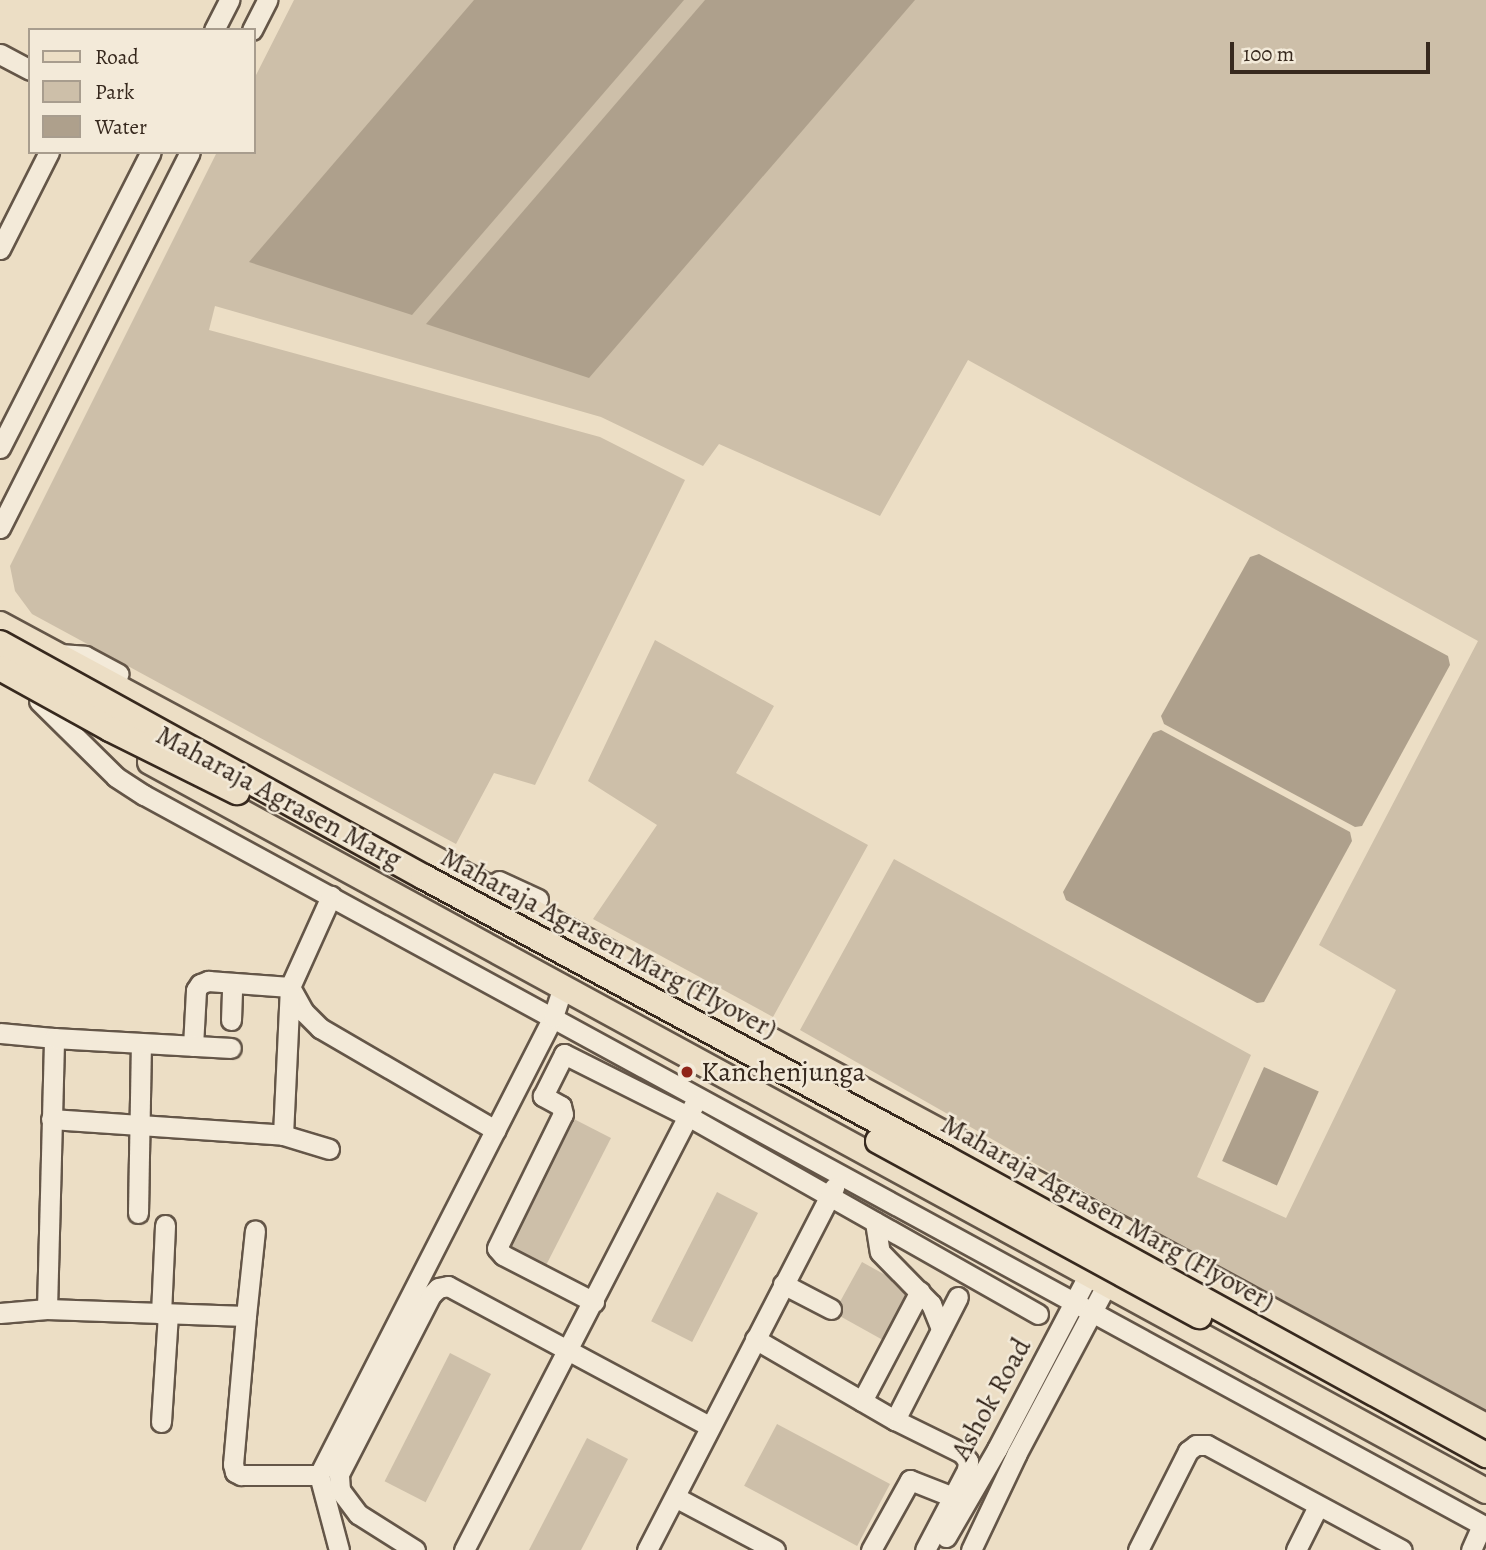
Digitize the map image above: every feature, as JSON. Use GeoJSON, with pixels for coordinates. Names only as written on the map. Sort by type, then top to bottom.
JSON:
{"type":"FeatureCollection","features":[{"type":"Feature","properties":{"kind":"main road"},"geometry":{"type":"LineString","coordinates":[[0,608],[25,638]]}},
{"type":"Feature","properties":{"kind":"main road","name":"Maharaja Agrasen Marg"},"geometry":{"type":"LineString","coordinates":[[0,624],[1486,1423]]}},
{"type":"Feature","properties":{"kind":"main road","name":"Maharaja Agrasen Marg (Flyover)"},"geometry":{"type":"LineString","coordinates":[[0,643],[1486,1455]]}},
{"type":"Feature","properties":{"kind":"main road","name":"Maharaja Agrasen Marg (Flyover)"},"geometry":{"type":"LineString","coordinates":[[0,668],[110,729],[264,805],[1486,1472]]}},
{"type":"Feature","properties":{"kind":"main road","name":"Maharaja Agrasen Marg"},"geometry":{"type":"LineString","coordinates":[[0,682],[350,869],[1486,1491]]}},
{"type":"Feature","properties":{"kind":"main road"},"geometry":{"type":"LineString","coordinates":[[350,869],[377,825]]}},
{"type":"Feature","properties":{"kind":"main road"},"geometry":{"type":"LineString","coordinates":[[707,1064],[733,1020]]}},
{"type":"Feature","properties":{"kind":"main road"},"geometry":{"type":"LineString","coordinates":[[1370,1428],[1398,1378]]}},
{"type":"Feature","properties":{"kind":"street"},"geometry":{"type":"LineString","coordinates":[[215,28],[229,0]]}},
{"type":"Feature","properties":{"kind":"street"},"geometry":{"type":"LineString","coordinates":[[253,28],[267,0]]}},
{"type":"Feature","properties":{"kind":"street"},"geometry":{"type":"LineString","coordinates":[[0,54],[28,69]]}},
{"type":"Feature","properties":{"kind":"street"},"geometry":{"type":"LineString","coordinates":[[0,249],[48,154]]}},
{"type":"Feature","properties":{"kind":"street"},"geometry":{"type":"LineString","coordinates":[[0,448],[150,154]]}},
{"type":"Feature","properties":{"kind":"street"},"geometry":{"type":"LineString","coordinates":[[0,528],[189,154]]}},
{"type":"Feature","properties":{"kind":"street"},"geometry":{"type":"LineString","coordinates":[[55,653],[85,656],[502,883],[538,899]]}},
{"type":"Feature","properties":{"kind":"street"},"geometry":{"type":"LineString","coordinates":[[38,701],[116,777],[1484,1526],[1471,1550]]}},
{"type":"Feature","properties":{"kind":"street"},"geometry":{"type":"LineString","coordinates":[[283,1135],[290,987],[331,896]]}},
{"type":"Feature","properties":{"kind":"street"},"geometry":{"type":"LineString","coordinates":[[567,919],[1486,1423]]}},
{"type":"Feature","properties":{"kind":"street"},"geometry":{"type":"LineString","coordinates":[[194,1046],[195,990],[200,984],[208,981],[290,987]]}},
{"type":"Feature","properties":{"kind":"street"},"geometry":{"type":"LineString","coordinates":[[230,1020],[232,983]]}},
{"type":"Feature","properties":{"kind":"street"},"geometry":{"type":"LineString","coordinates":[[339,1550],[319,1475],[553,1017],[563,986]]}},
{"type":"Feature","properties":{"kind":"street"},"geometry":{"type":"LineString","coordinates":[[290,987],[304,1012],[320,1028],[495,1130]]}},
{"type":"Feature","properties":{"kind":"street"},"geometry":{"type":"LineString","coordinates":[[0,1033],[231,1048]]}},
{"type":"Feature","properties":{"kind":"street"},"geometry":{"type":"LineString","coordinates":[[47,1309],[54,1038]]}},
{"type":"Feature","properties":{"kind":"street"},"geometry":{"type":"LineString","coordinates":[[138,1213],[141,1044]]}},
{"type":"Feature","properties":{"kind":"street"},"geometry":{"type":"LineString","coordinates":[[594,1302],[503,1255],[497,1248],[563,1114],[561,1106],[543,1096],[562,1055],[567,1054],[688,1116],[1038,1314]]}},
{"type":"Feature","properties":{"kind":"street"},"geometry":{"type":"LineString","coordinates":[[464,1550],[594,1302],[697,1096]]}},
{"type":"Feature","properties":{"kind":"street"},"geometry":{"type":"LineString","coordinates":[[51,1119],[141,1123],[283,1135],[329,1149]]}},
{"type":"Feature","properties":{"kind":"street"},"geometry":{"type":"LineString","coordinates":[[647,1550],[841,1175]]}},
{"type":"Feature","properties":{"kind":"street"},"geometry":{"type":"LineString","coordinates":[[875,1222],[878,1244],[885,1260],[920,1291],[934,1310],[942,1329]]}},
{"type":"Feature","properties":{"kind":"street"},"geometry":{"type":"LineString","coordinates":[[161,1422],[165,1225]]}},
{"type":"Feature","properties":{"kind":"street"},"geometry":{"type":"LineString","coordinates":[[255,1230],[233,1464],[235,1472],[242,1475],[319,1475]]}},
{"type":"Feature","properties":{"kind":"street","name":"Ashok Road"},"geometry":{"type":"LineString","coordinates":[[971,1550],[1098,1279]]}},
{"type":"Feature","properties":{"kind":"street"},"geometry":{"type":"LineString","coordinates":[[783,1284],[831,1309]]}},
{"type":"Feature","properties":{"kind":"street"},"geometry":{"type":"LineString","coordinates":[[415,1550],[358,1514],[340,1490],[339,1474],[431,1295],[438,1288],[448,1286],[709,1426]]}},
{"type":"Feature","properties":{"kind":"street"},"geometry":{"type":"LineString","coordinates":[[862,1401],[920,1291]]}},
{"type":"Feature","properties":{"kind":"street"},"geometry":{"type":"LineString","coordinates":[[895,1420],[958,1297]]}},
{"type":"Feature","properties":{"kind":"street","name":"Ashok Road"},"geometry":{"type":"LineString","coordinates":[[939,1550],[1083,1308]]}},
{"type":"Feature","properties":{"kind":"street"},"geometry":{"type":"LineString","coordinates":[[0,1313],[47,1309],[246,1315]]}},
{"type":"Feature","properties":{"kind":"street"},"geometry":{"type":"LineString","coordinates":[[755,1339],[895,1420],[962,1454],[968,1461],[967,1470],[925,1550]]}},
{"type":"Feature","properties":{"kind":"street"},"geometry":{"type":"LineString","coordinates":[[1138,1550],[1188,1451],[1196,1445],[1207,1445],[1402,1550]]}},
{"type":"Feature","properties":{"kind":"street"},"geometry":{"type":"LineString","coordinates":[[871,1550],[910,1479],[953,1497]]}},
{"type":"Feature","properties":{"kind":"street"},"geometry":{"type":"LineString","coordinates":[[675,1497],[775,1550]]}},
{"type":"Feature","properties":{"kind":"street"},"geometry":{"type":"LineString","coordinates":[[1296,1550],[1318,1506]]}},
{"type":"Feature","properties":{"kind":"green space"},"geometry":{"type":"Polygon","coordinates":[[[294,0],[1486,0],[1486,1420],[800,1030],[894,859],[1251,1055],[1197,1177],[1286,1218],[1396,990],[1319,945],[1478,641],[968,360],[880,516],[719,444],[703,466],[601,417],[215,306],[209,330],[600,437],[685,480],[535,785],[494,773],[456,844],[32,614],[15,591],[10,566],[216,154],[256,154],[256,75],[294,0]]]}},
{"type":"Feature","properties":{"kind":"green space"},"geometry":{"type":"Polygon","coordinates":[[[655,640],[774,706],[736,773],[868,845],[773,1017],[593,919],[657,825],[588,781],[655,640]]]}},
{"type":"Feature","properties":{"kind":"green space"},"geometry":{"type":"Polygon","coordinates":[[[570,1117],[611,1138],[545,1267],[504,1246],[570,1117]]]}},
{"type":"Feature","properties":{"kind":"green space"},"geometry":{"type":"Polygon","coordinates":[[[717,1192],[758,1213],[692,1342],[651,1321],[717,1192]]]}},
{"type":"Feature","properties":{"kind":"green space"},"geometry":{"type":"Polygon","coordinates":[[[862,1262],[911,1289],[883,1340],[834,1313],[862,1262]]]}},
{"type":"Feature","properties":{"kind":"green space"},"geometry":{"type":"Polygon","coordinates":[[[450,1353],[491,1374],[426,1502],[385,1481],[450,1353]]]}},
{"type":"Feature","properties":{"kind":"green space"},"geometry":{"type":"Polygon","coordinates":[[[777,1424],[890,1484],[857,1546],[744,1486],[777,1424]]]}},
{"type":"Feature","properties":{"kind":"green space"},"geometry":{"type":"Polygon","coordinates":[[[587,1438],[628,1459],[581,1550],[529,1550],[587,1438]]]}},
{"type":"Feature","properties":{"kind":"water"},"geometry":{"type":"Polygon","coordinates":[[[474,0],[684,0],[412,315],[249,262],[474,0]]]}},
{"type":"Feature","properties":{"kind":"water"},"geometry":{"type":"Polygon","coordinates":[[[705,0],[915,0],[589,378],[426,324],[705,0]]]}},
{"type":"Feature","properties":{"kind":"water"},"geometry":{"type":"Polygon","coordinates":[[[1259,554],[1448,656],[1450,665],[1362,826],[1355,827],[1164,724],[1161,716],[1250,557],[1259,554]]]}},
{"type":"Feature","properties":{"kind":"water"},"geometry":{"type":"Polygon","coordinates":[[[1161,730],[1350,832],[1352,841],[1264,1002],[1257,1003],[1066,900],[1063,892],[1153,733],[1161,730]]]}},
{"type":"Feature","properties":{"kind":"water"},"geometry":{"type":"Polygon","coordinates":[[[1264,1067],[1319,1091],[1277,1185],[1222,1161],[1264,1067]]]}},
{"type":"Feature","properties":{"kind":"place","name":"Kanchenjunga"},"geometry":{"type":"Point","coordinates":[687,1072]}}]}
